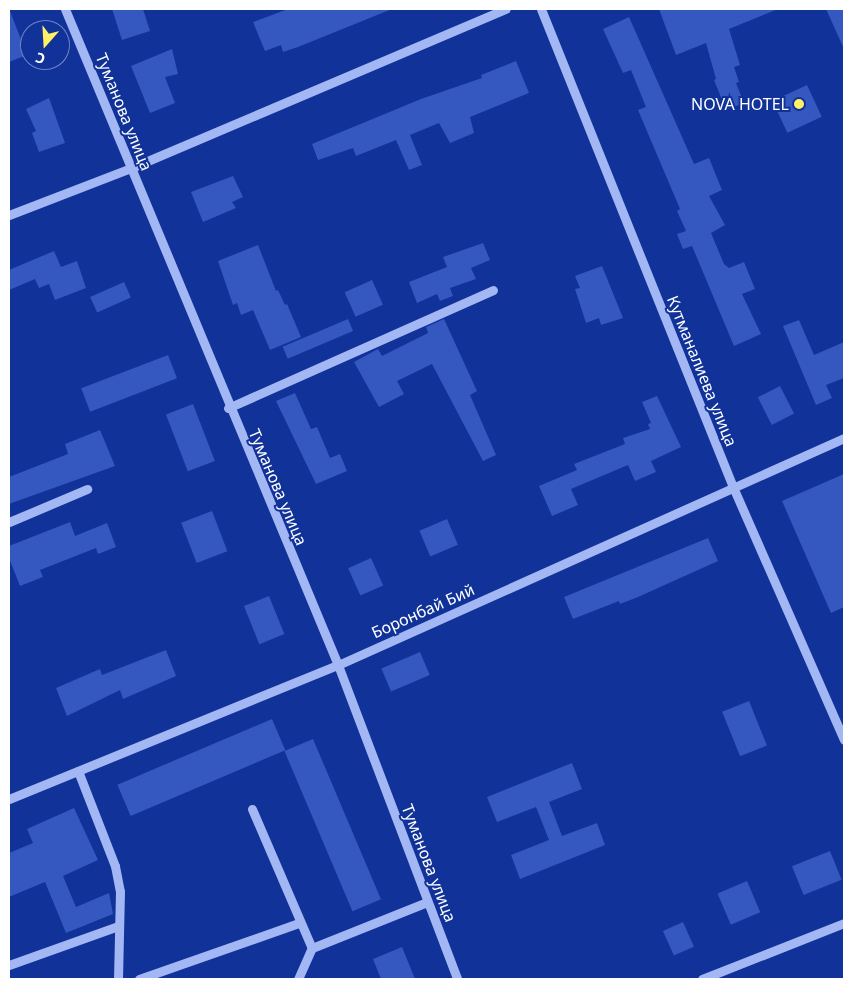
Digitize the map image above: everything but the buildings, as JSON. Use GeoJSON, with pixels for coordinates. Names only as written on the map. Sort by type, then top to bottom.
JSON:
{"type":"FeatureCollection","features":[{"type":"Feature","properties":{"kind":"street","name":"Туманова улица"},"geometry":{"type":"LineString","coordinates":[[65,9],[228,408],[338,665],[457,979]]}},
{"type":"Feature","properties":{"kind":"street"},"geometry":{"type":"LineString","coordinates":[[9,215],[131,168],[506,9]]}},
{"type":"Feature","properties":{"kind":"street","name":"Кутманалиева улица"},"geometry":{"type":"LineString","coordinates":[[541,9],[733,487],[844,740]]}},
{"type":"Feature","properties":{"kind":"street"},"geometry":{"type":"LineString","coordinates":[[228,408],[493,290]]}},
{"type":"Feature","properties":{"kind":"street","name":"Боронбай Бий"},"geometry":{"type":"LineString","coordinates":[[9,799],[338,665],[844,438]]}},
{"type":"Feature","properties":{"kind":"street"},"geometry":{"type":"LineString","coordinates":[[9,522],[87,490]]}},
{"type":"Feature","properties":{"kind":"street"},"geometry":{"type":"LineString","coordinates":[[78,771],[115,866],[120,891],[118,979]]}},
{"type":"Feature","properties":{"kind":"street"},"geometry":{"type":"LineString","coordinates":[[252,809],[299,923],[312,948]]}},
{"type":"Feature","properties":{"kind":"street"},"geometry":{"type":"LineString","coordinates":[[298,979],[312,948],[427,902]]}},
{"type":"Feature","properties":{"kind":"street"},"geometry":{"type":"LineString","coordinates":[[139,979],[299,923]]}},
{"type":"Feature","properties":{"kind":"street"},"geometry":{"type":"LineString","coordinates":[[702,979],[844,923]]}},
{"type":"Feature","properties":{"kind":"street"},"geometry":{"type":"LineString","coordinates":[[9,965],[118,926]]}},
{"type":"Feature","properties":{"kind":"place","name":"NOVA HOTEL"},"geometry":{"type":"Point","coordinates":[799,104]}}]}
